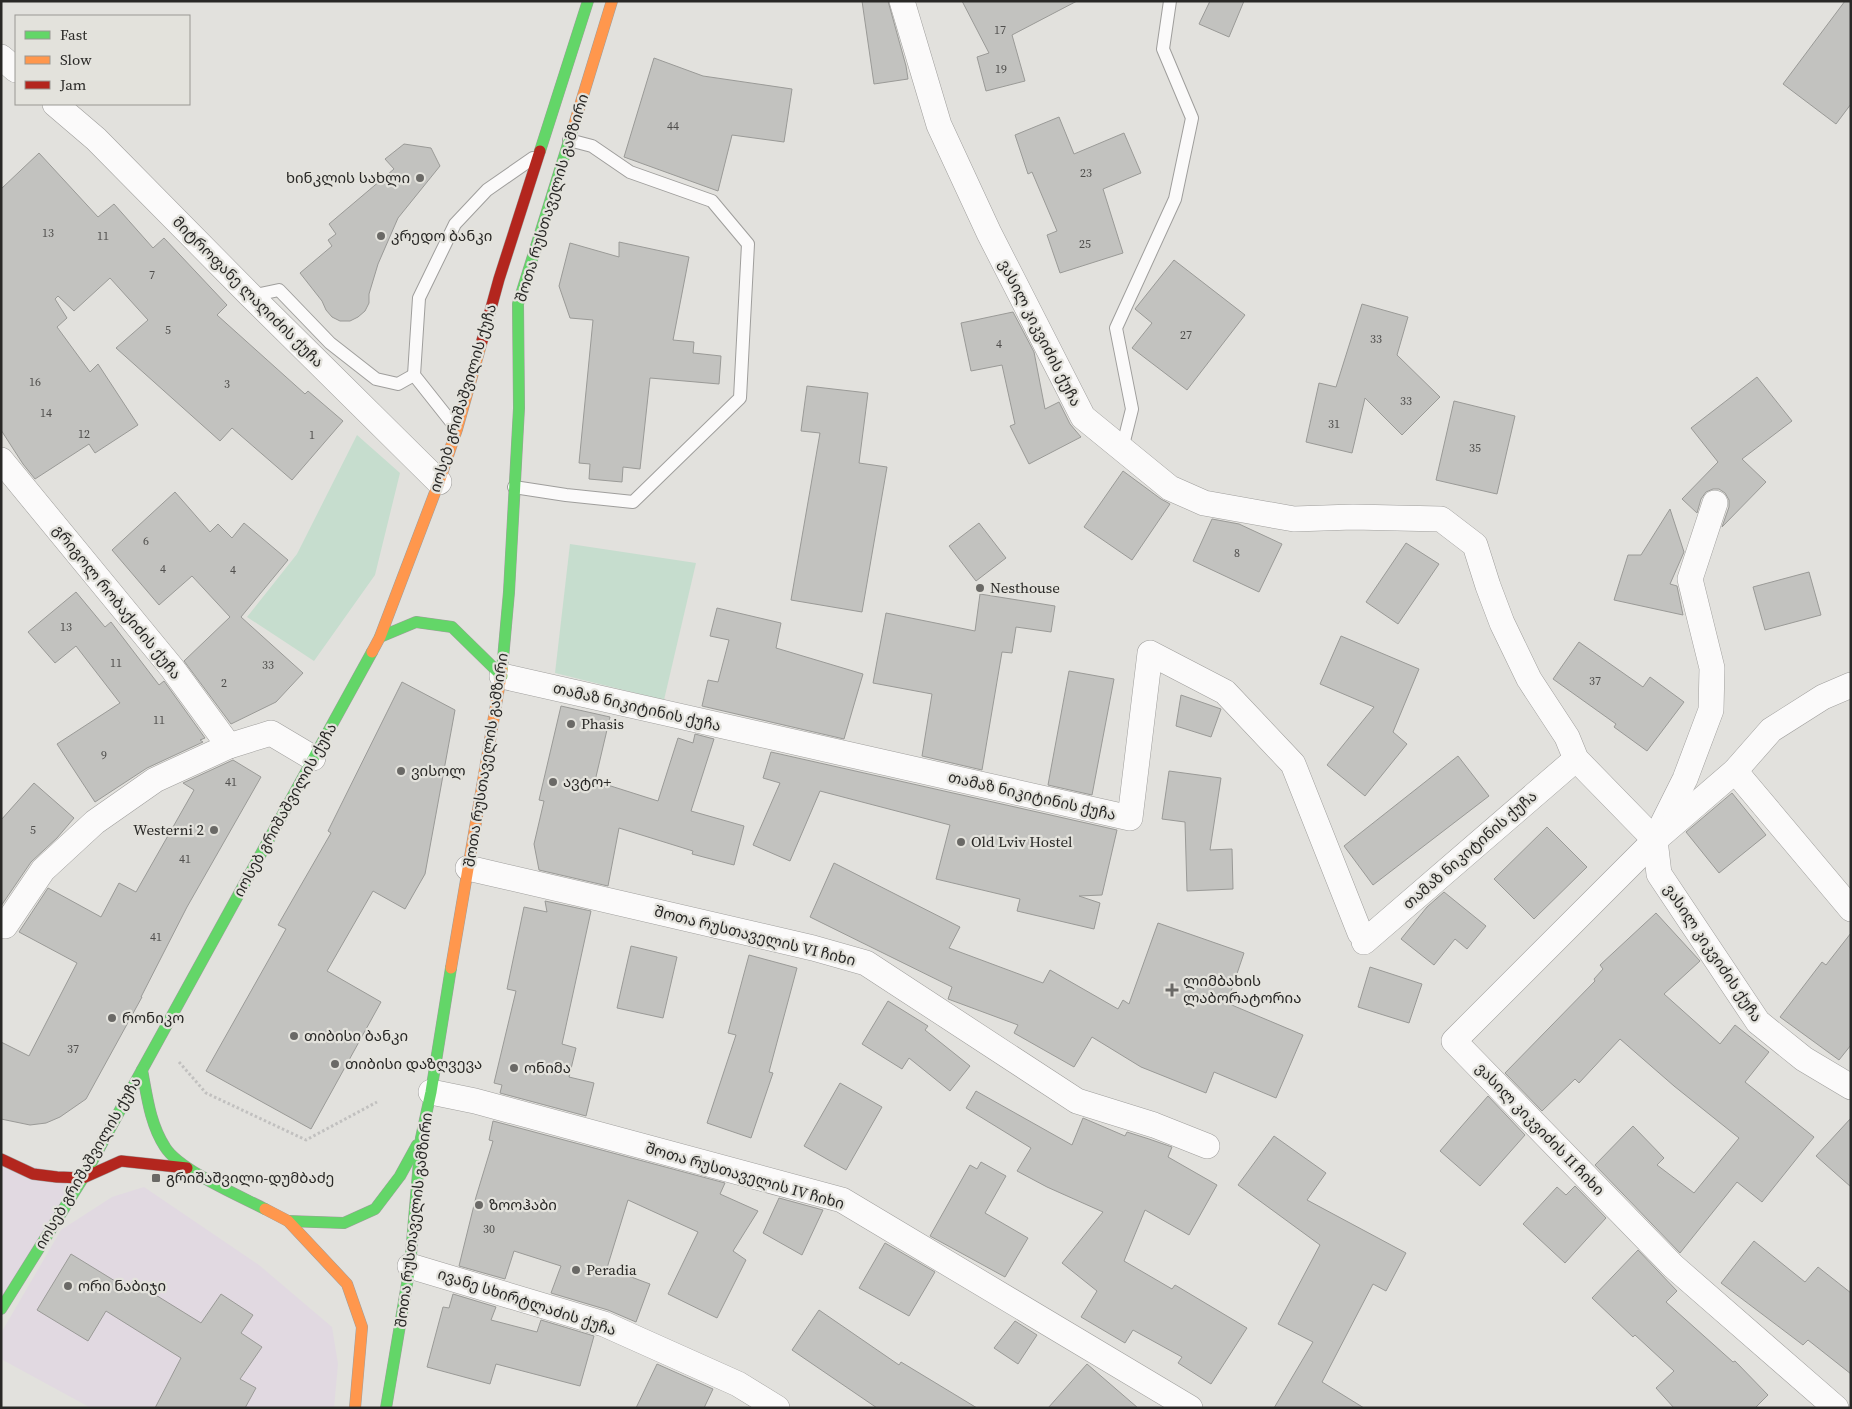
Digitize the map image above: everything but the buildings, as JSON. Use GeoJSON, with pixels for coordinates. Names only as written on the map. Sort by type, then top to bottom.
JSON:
{"type":"FeatureCollection","features":[{"type":"Feature","properties":{"kind":"main road","name":"შოთა რუსთაველის გამზირი"},"geometry":{"type":"LineString","coordinates":[[499,279],[588,1]]}},
{"type":"Feature","properties":{"kind":"main road","name":"შოთა რუსთაველის გამზირი"},"geometry":{"type":"LineString","coordinates":[[386,1408],[410,1266],[421,1138],[431,1092],[502,676],[509,592],[519,408],[518,304],[612,1]]}},
{"type":"Feature","properties":{"kind":"main road","name":"იოსებ გრიშაშვილის ქუჩა"},"geometry":{"type":"LineString","coordinates":[[1,1309],[83,1178],[380,637],[439,482],[457,429],[499,279]]}},
{"type":"Feature","properties":{"kind":"main road"},"geometry":{"type":"LineString","coordinates":[[380,637],[416,622],[452,627],[502,676]]}},
{"type":"Feature","properties":{"kind":"main road"},"geometry":{"type":"LineString","coordinates":[[142,1070],[150,1114],[165,1148],[187,1168],[288,1221],[347,1284],[362,1327],[355,1408]]}},
{"type":"Feature","properties":{"kind":"main road"},"geometry":{"type":"LineString","coordinates":[[288,1221],[344,1223],[375,1209],[400,1176],[421,1138]]}},
{"type":"Feature","properties":{"kind":"main road"},"geometry":{"type":"LineString","coordinates":[[1,1159],[33,1174],[57,1177],[83,1178],[121,1161],[187,1168]]}},
{"type":"Feature","properties":{"kind":"street","name":"ვასილ კიკვიძის ქუჩა"},"geometry":{"type":"LineString","coordinates":[[902,1],[939,125],[989,233],[1083,416],[1170,488],[1204,503],[1294,519],[1353,517],[1441,519],[1475,545],[1502,623],[1529,679],[1568,737],[1576,759],[1655,840],[1659,874],[1758,1022],[1804,1059],[1851,1086]]}},
{"type":"Feature","properties":{"kind":"street"},"geometry":{"type":"LineString","coordinates":[[1,57],[15,69]]}},
{"type":"Feature","properties":{"kind":"street","name":"მიტროფანე ლაღიძის ქუჩა"},"geometry":{"type":"LineString","coordinates":[[56,105],[96,139],[439,482]]}},
{"type":"Feature","properties":{"kind":"street","name":"გრიგოლ რობაქიძის ქუჩა"},"geometry":{"type":"LineString","coordinates":[[1,460],[172,668],[229,746]]}},
{"type":"Feature","properties":{"kind":"street"},"geometry":{"type":"LineString","coordinates":[[1655,840],[1685,779],[1711,710],[1712,668],[1690,579],[1715,503]]}},
{"type":"Feature","properties":{"kind":"street","name":"თამაზ ნიკიტინის ქუჩა"},"geometry":{"type":"LineString","coordinates":[[502,676],[1130,818],[1150,652],[1225,692],[1293,764],[1362,937],[1576,759]]}},
{"type":"Feature","properties":{"kind":"street"},"geometry":{"type":"LineString","coordinates":[[1655,840],[1735,771],[1771,730],[1822,697],[1851,685]]}},
{"type":"Feature","properties":{"kind":"street"},"geometry":{"type":"LineString","coordinates":[[5,926],[43,870],[95,822],[155,780],[229,746],[271,733],[313,758]]}},
{"type":"Feature","properties":{"kind":"street"},"geometry":{"type":"LineString","coordinates":[[1735,771],[1851,909]]}},
{"type":"Feature","properties":{"kind":"street","name":"ვასილ კიკვიძის II ჩიხი"},"geometry":{"type":"LineString","coordinates":[[1655,840],[1454,1041],[1673,1266],[1836,1408]]}},
{"type":"Feature","properties":{"kind":"street","name":"შოთა რუსთაველის VI ჩიხი"},"geometry":{"type":"LineString","coordinates":[[468,868],[813,948],[866,963],[1077,1101],[1154,1125],[1208,1146]]}},
{"type":"Feature","properties":{"kind":"street","name":"შოთა რუსთაველის IV ჩიხი"},"geometry":{"type":"LineString","coordinates":[[431,1092],[475,1101],[842,1200],[1190,1408]]}},
{"type":"Feature","properties":{"kind":"street","name":"ივანე სხირტლაძის ქუჩა"},"geometry":{"type":"LineString","coordinates":[[410,1266],[604,1324],[738,1384],[777,1408]]}},
{"type":"Feature","properties":{"kind":"lane"},"geometry":{"type":"LineString","coordinates":[[1122,450],[1132,409],[1116,328],[1175,200],[1192,118],[1162,49],[1170,1]]}},
{"type":"Feature","properties":{"kind":"lane"},"geometry":{"type":"LineString","coordinates":[[514,487],[633,502],[740,398],[748,244],[712,201],[630,172],[592,146],[569,140]]}},
{"type":"Feature","properties":{"kind":"lane"},"geometry":{"type":"LineString","coordinates":[[457,429],[414,375],[419,298],[455,224],[487,190],[539,154]]}},
{"type":"Feature","properties":{"kind":"lane"},"geometry":{"type":"LineString","coordinates":[[251,296],[279,290],[330,343],[376,379],[398,384],[414,375]]}},
{"type":"Feature","properties":{"kind":"path"},"geometry":{"type":"LineString","coordinates":[[176,1058],[206,1092],[306,1140],[377,1102]]}},
{"type":"Feature","properties":{"kind":"shaded area"},"geometry":{"type":"Polygon","coordinates":[[[1,1159],[83,1178],[1,1309],[1,1159]]]}},
{"type":"Feature","properties":{"kind":"shaded area"},"geometry":{"type":"Polygon","coordinates":[[[144,1187],[259,1265],[332,1327],[338,1364],[334,1408],[91,1408],[1,1359],[1,1333],[61,1230],[112,1197],[144,1187]]]}},
{"type":"Feature","properties":{"kind":"green space"},"geometry":{"type":"Polygon","coordinates":[[[357,435],[400,473],[375,575],[314,661],[247,617],[297,554],[357,435]]]}},
{"type":"Feature","properties":{"kind":"green space"},"geometry":{"type":"Polygon","coordinates":[[[570,544],[696,563],[664,700],[555,673],[570,544]]]}},
{"type":"Feature","properties":{"kind":"traffic: fast"},"geometry":{"type":"LineString","coordinates":[[540,151],[588,1]]}},
{"type":"Feature","properties":{"kind":"traffic: fast"},"geometry":{"type":"LineString","coordinates":[[502,670],[509,592],[519,408],[518,304],[574,125]]}},
{"type":"Feature","properties":{"kind":"traffic: fast"},"geometry":{"type":"LineString","coordinates":[[380,637],[416,622],[452,627],[502,676]]}},
{"type":"Feature","properties":{"kind":"traffic: fast"},"geometry":{"type":"LineString","coordinates":[[265,1209],[211,1182],[172,1156],[156,1129],[142,1070],[372,652]]}},
{"type":"Feature","properties":{"kind":"traffic: fast"},"geometry":{"type":"LineString","coordinates":[[386,1408],[410,1266],[421,1138],[431,1092],[451,968]]}},
{"type":"Feature","properties":{"kind":"traffic: fast"},"geometry":{"type":"LineString","coordinates":[[1,1309],[83,1178],[142,1070]]}},
{"type":"Feature","properties":{"kind":"traffic: fast"},"geometry":{"type":"LineString","coordinates":[[288,1221],[344,1223],[375,1209],[400,1176],[417,1145]]}},
{"type":"Feature","properties":{"kind":"traffic: slow"},"geometry":{"type":"LineString","coordinates":[[574,125],[612,1]]}},
{"type":"Feature","properties":{"kind":"traffic: slow"},"geometry":{"type":"LineString","coordinates":[[372,652],[380,637],[439,482],[457,429],[482,341]]}},
{"type":"Feature","properties":{"kind":"traffic: slow"},"geometry":{"type":"LineString","coordinates":[[451,968],[502,670]]}},
{"type":"Feature","properties":{"kind":"traffic: slow"},"geometry":{"type":"LineString","coordinates":[[265,1209],[288,1221],[347,1284],[362,1327],[355,1408]]}},
{"type":"Feature","properties":{"kind":"traffic: jam"},"geometry":{"type":"LineString","coordinates":[[482,341],[499,279],[540,151]]}},
{"type":"Feature","properties":{"kind":"traffic: jam"},"geometry":{"type":"LineString","coordinates":[[1,1159],[33,1174],[57,1177],[83,1178],[121,1161],[187,1168]]}},
{"type":"Feature","properties":{"kind":"place","name":"ხინკლის სახლი"},"geometry":{"type":"Point","coordinates":[420,178]}},
{"type":"Feature","properties":{"kind":"place","name":"კრედო ბანკი"},"geometry":{"type":"Point","coordinates":[381,236]}},
{"type":"Feature","properties":{"kind":"place","name":"Nesthouse"},"geometry":{"type":"Point","coordinates":[980,588]}},
{"type":"Feature","properties":{"kind":"place","name":"Phasis"},"geometry":{"type":"Point","coordinates":[571,724]}},
{"type":"Feature","properties":{"kind":"place","name":"ვისოლ"},"geometry":{"type":"Point","coordinates":[401,771]}},
{"type":"Feature","properties":{"kind":"place","name":"ავტო+"},"geometry":{"type":"Point","coordinates":[553,782]}},
{"type":"Feature","properties":{"kind":"place","name":"Westerni 2"},"geometry":{"type":"Point","coordinates":[214,830]}},
{"type":"Feature","properties":{"kind":"place","name":"Old Lviv Hostel"},"geometry":{"type":"Point","coordinates":[961,842]}},
{"type":"Feature","properties":{"kind":"place","name":"ლიმბახის ლაბორატორია"},"geometry":{"type":"Point","coordinates":[1172,990]}},
{"type":"Feature","properties":{"kind":"place","name":"რონიკო"},"geometry":{"type":"Point","coordinates":[112,1018]}},
{"type":"Feature","properties":{"kind":"place","name":"თიბისი ბანკი"},"geometry":{"type":"Point","coordinates":[294,1036]}},
{"type":"Feature","properties":{"kind":"place","name":"თიბისი დაზღვევა"},"geometry":{"type":"Point","coordinates":[335,1064]}},
{"type":"Feature","properties":{"kind":"place","name":"ონიმა"},"geometry":{"type":"Point","coordinates":[514,1068]}},
{"type":"Feature","properties":{"kind":"place","name":"გრიშაშვილი-დუმბაძე"},"geometry":{"type":"Point","coordinates":[156,1178]}},
{"type":"Feature","properties":{"kind":"place","name":"ზოოჰაბი"},"geometry":{"type":"Point","coordinates":[479,1205]}},
{"type":"Feature","properties":{"kind":"place","name":"Peradia"},"geometry":{"type":"Point","coordinates":[576,1270]}},
{"type":"Feature","properties":{"kind":"place","name":"ორი ნაბიჯი"},"geometry":{"type":"Point","coordinates":[68,1286]}}]}
